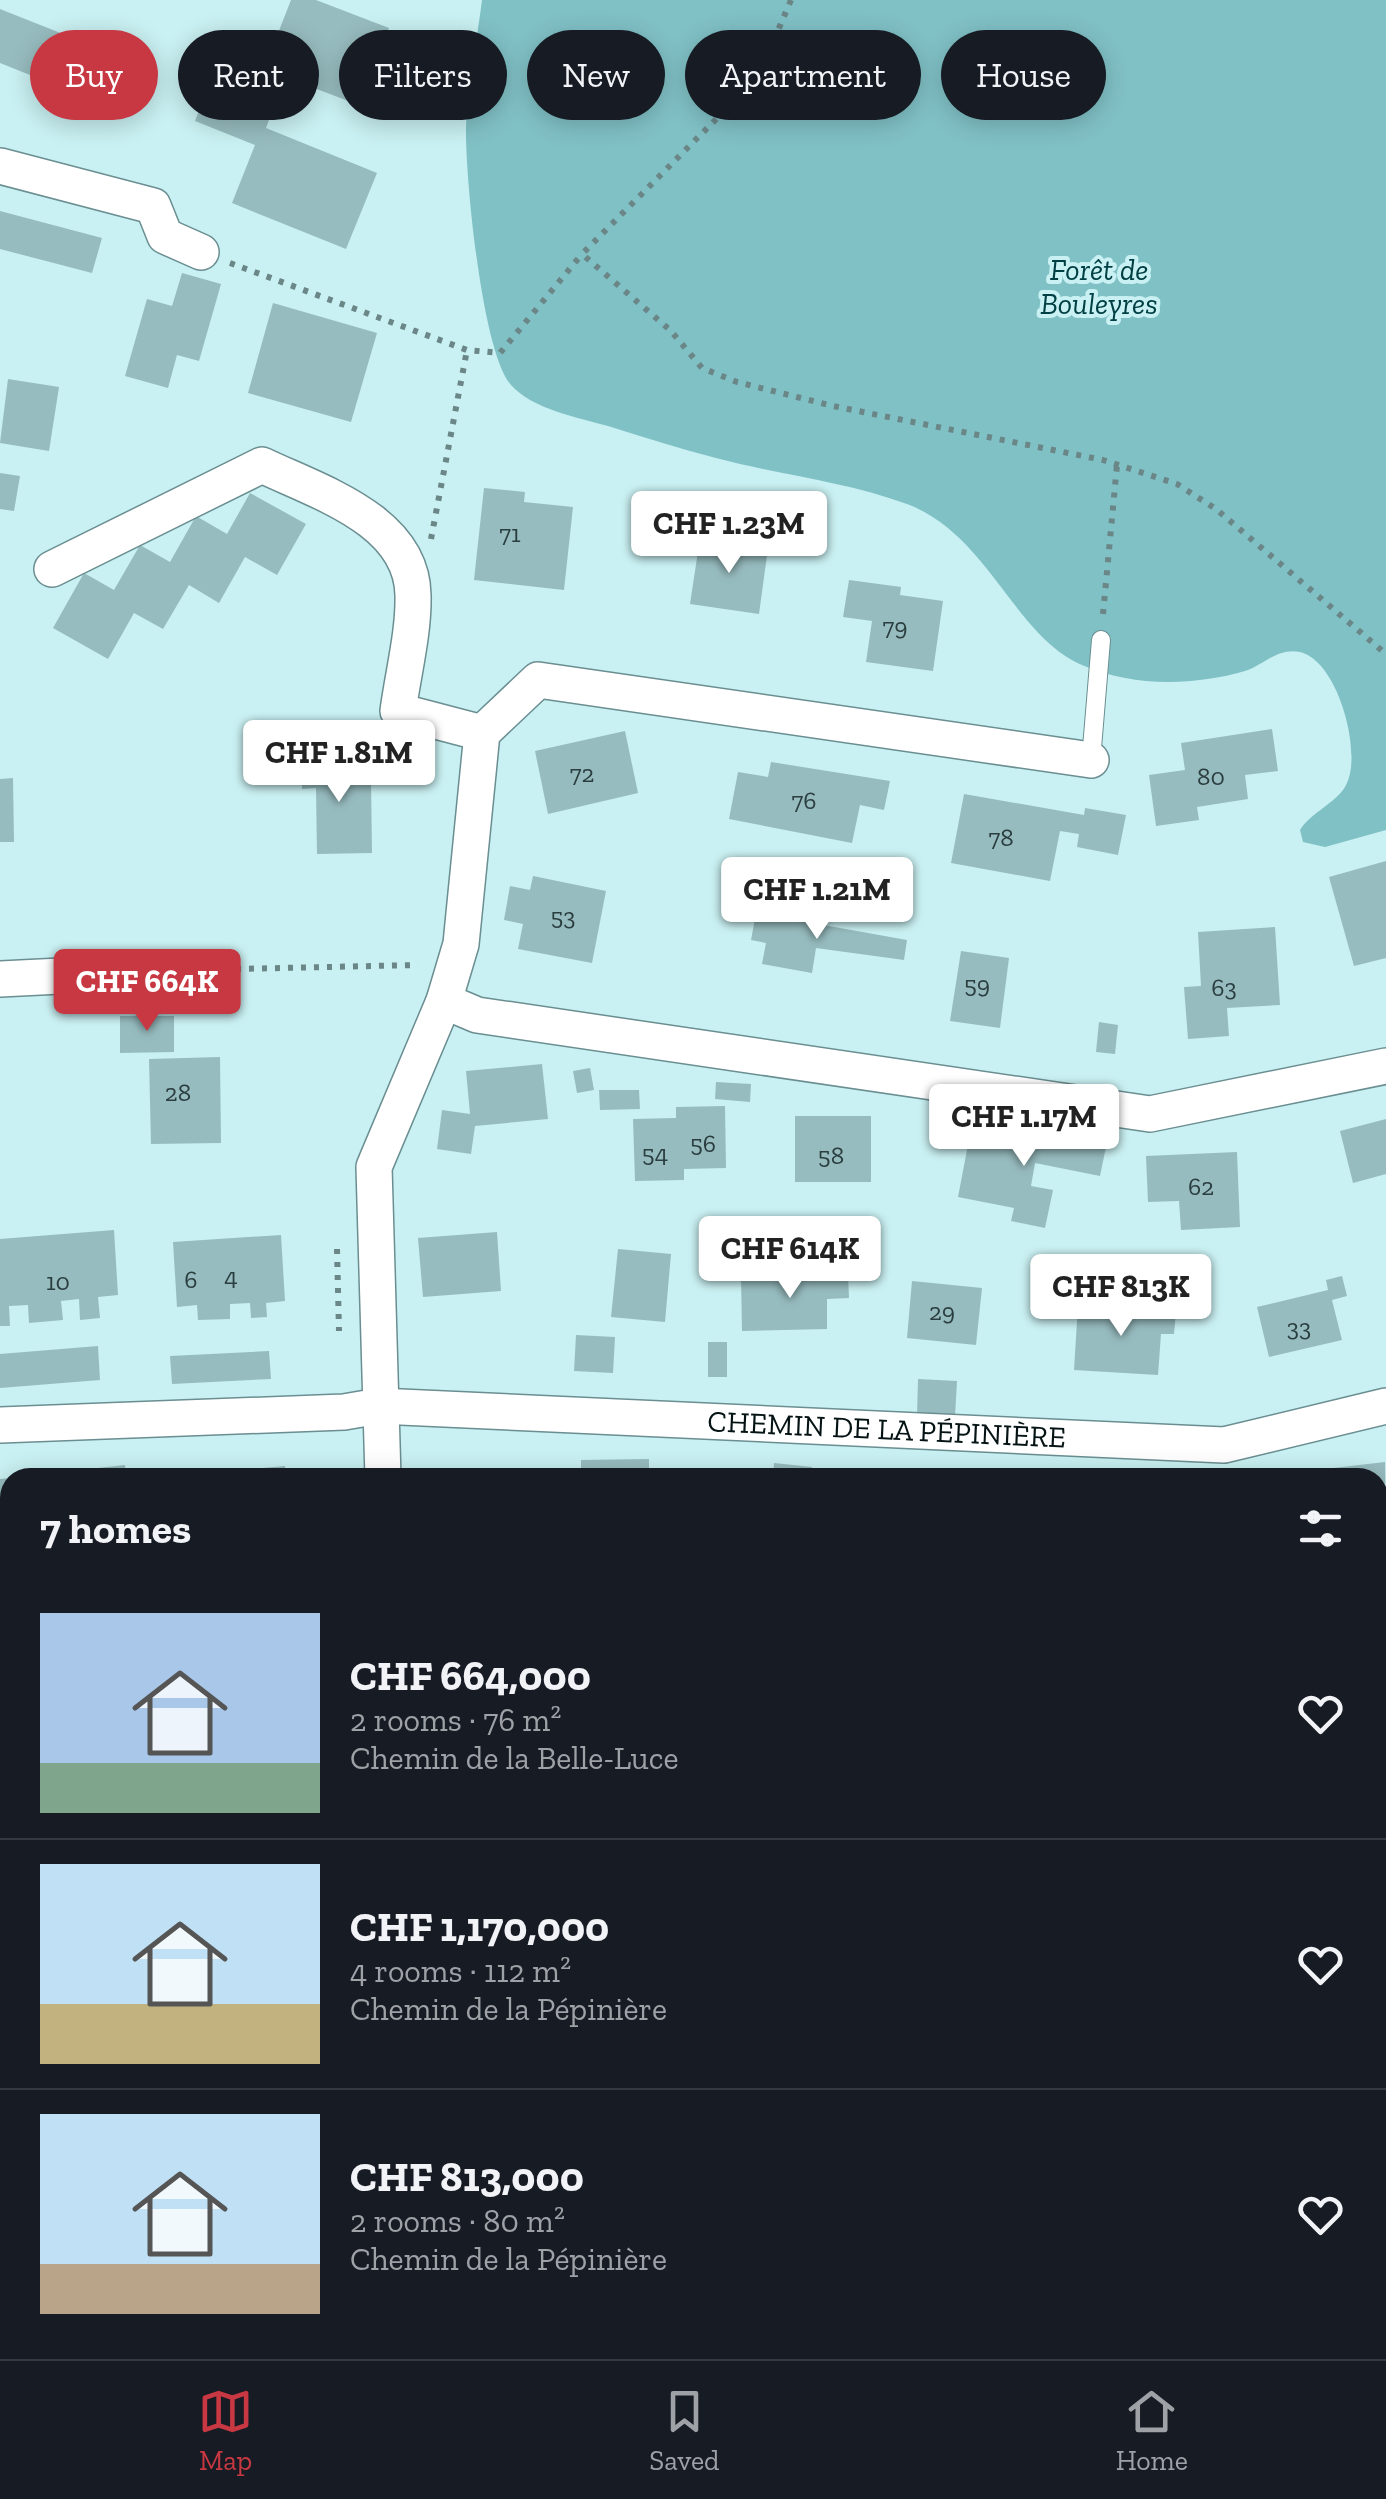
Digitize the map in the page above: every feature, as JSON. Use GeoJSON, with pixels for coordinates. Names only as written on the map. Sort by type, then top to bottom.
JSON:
{"type":"FeatureCollection","features":[{"type":"Feature","properties":{"kind":"street"},"geometry":{"type":"LineString","coordinates":[[0,166],[153,206],[165,236],[201,252]]}},
{"type":"Feature","properties":{"kind":"street"},"geometry":{"type":"LineString","coordinates":[[52,569],[262,466],[370,517],[408,566],[414,594],[398,711],[482,733]]}},
{"type":"Feature","properties":{"kind":"street"},"geometry":{"type":"LineString","coordinates":[[383,1468],[374,1168],[444,1001],[461,944],[482,733],[538,680],[1090,760]]}},
{"type":"Feature","properties":{"kind":"street"},"geometry":{"type":"LineString","coordinates":[[0,979],[202,969]]}},
{"type":"Feature","properties":{"kind":"street"},"geometry":{"type":"LineString","coordinates":[[444,1001],[476,1014],[1150,1114],[1386,1066]]}},
{"type":"Feature","properties":{"kind":"street","name":"CHEMIN DE LA PÉPINIÈRE"},"geometry":{"type":"LineString","coordinates":[[0,1425],[344,1412],[380,1406],[1224,1446],[1386,1406]]}},
{"type":"Feature","properties":{"kind":"lane"},"geometry":{"type":"LineString","coordinates":[[1090,760],[1101,640]]}},
{"type":"Feature","properties":{"kind":"path"},"geometry":{"type":"LineString","coordinates":[[201,252],[466,350],[500,353],[582,254],[758,78],[791,0]]}},
{"type":"Feature","properties":{"kind":"path"},"geometry":{"type":"LineString","coordinates":[[582,254],[670,331],[702,368],[737,382],[1117,465],[1177,484],[1216,509],[1386,654]]}},
{"type":"Feature","properties":{"kind":"path"},"geometry":{"type":"LineString","coordinates":[[408,566],[431,539],[466,350]]}},
{"type":"Feature","properties":{"kind":"path"},"geometry":{"type":"LineString","coordinates":[[1101,640],[1117,465]]}},
{"type":"Feature","properties":{"kind":"path"},"geometry":{"type":"LineString","coordinates":[[202,969],[420,965]]}},
{"type":"Feature","properties":{"kind":"green space","name":"Forêt de Bouleyres"},"geometry":{"type":"Polygon","coordinates":[[[482,0],[1386,0],[1386,830],[1325,847],[1303,842],[1300,830],[1338,796],[1351,769],[1349,730],[1343,709],[1336,689],[1314,659],[1300,652],[1285,652],[1245,671],[1184,681],[1142,681],[1101,672],[1058,651],[959,538],[907,504],[689,451],[556,412],[520,393],[501,367],[484,302],[472,221],[466,127],[467,120],[507,120],[507,30],[477,30],[482,0]]]}},
{"type":"Feature","properties":{"kind":"building"},"geometry":{"type":"Polygon","coordinates":[[[291,0],[316,0],[389,28],[339,30],[339,97],[319,90],[319,30],[279,30],[291,0]]]}},
{"type":"Feature","properties":{"kind":"building"},"geometry":{"type":"Polygon","coordinates":[[[0,9],[53,30],[30,30],[30,75],[0,63],[0,9]]]}},
{"type":"Feature","properties":{"kind":"building"},"geometry":{"type":"Polygon","coordinates":[[[269,120],[266,128],[377,173],[346,249],[232,203],[255,145],[195,121],[269,120]]]}},
{"type":"Feature","properties":{"kind":"building"},"geometry":{"type":"Polygon","coordinates":[[[0,211],[102,238],[92,273],[0,249],[0,211]]]}},
{"type":"Feature","properties":{"kind":"building"},"geometry":{"type":"Polygon","coordinates":[[[182,273],[221,284],[199,361],[177,355],[168,388],[125,376],[147,299],[172,306],[182,273]]]}},
{"type":"Feature","properties":{"kind":"building"},"geometry":{"type":"Polygon","coordinates":[[[273,303],[377,333],[351,422],[248,393],[273,303]]]}},
{"type":"Feature","properties":{"kind":"building"},"geometry":{"type":"Polygon","coordinates":[[[8,379],[59,387],[49,451],[0,443],[8,379]]]}},
{"type":"Feature","properties":{"kind":"building"},"geometry":{"type":"Polygon","coordinates":[[[0,473],[20,476],[14,511],[0,509],[0,473]]]}},
{"type":"Feature","properties":{"kind":"building"},"geometry":{"type":"Polygon","coordinates":[[[484,488],[525,492],[524,502],[573,507],[564,590],[474,580],[484,488]]]}},
{"type":"Feature","properties":{"kind":"building"},"geometry":{"type":"Polygon","coordinates":[[[250,493],[306,524],[277,575],[245,557],[219,603],[189,585],[163,629],[134,613],[108,659],[53,628],[84,573],[114,590],[140,545],[170,562],[196,516],[227,534],[250,493]]]}},
{"type":"Feature","properties":{"kind":"building"},"geometry":{"type":"Polygon","coordinates":[[[700,538],[768,548],[759,614],[690,604],[700,538]]]}},
{"type":"Feature","properties":{"kind":"building"},"geometry":{"type":"Polygon","coordinates":[[[849,580],[901,587],[900,595],[943,601],[933,671],[866,662],[872,621],[843,617],[849,580]]]}},
{"type":"Feature","properties":{"kind":"building"},"geometry":{"type":"Polygon","coordinates":[[[1272,729],[1278,771],[1245,775],[1248,799],[1197,807],[1199,820],[1156,826],[1149,775],[1185,770],[1181,743],[1272,729]]]}},
{"type":"Feature","properties":{"kind":"building"},"geometry":{"type":"Polygon","coordinates":[[[625,731],[638,793],[548,814],[535,751],[625,731]]]}},
{"type":"Feature","properties":{"kind":"building"},"geometry":{"type":"Polygon","coordinates":[[[348,754],[348,780],[371,780],[372,853],[317,854],[316,788],[302,789],[302,755],[348,754]]]}},
{"type":"Feature","properties":{"kind":"building"},"geometry":{"type":"Polygon","coordinates":[[[771,762],[890,781],[884,810],[860,805],[852,843],[729,819],[738,772],[768,777],[771,762]]]}},
{"type":"Feature","properties":{"kind":"building"},"geometry":{"type":"Polygon","coordinates":[[[13,778],[14,842],[0,842],[0,779],[13,778]]]}},
{"type":"Feature","properties":{"kind":"building"},"geometry":{"type":"Polygon","coordinates":[[[964,794],[1084,815],[1085,808],[1126,815],[1118,855],[1077,847],[1079,834],[1060,831],[1050,881],[951,863],[964,794]]]}},
{"type":"Feature","properties":{"kind":"building"},"geometry":{"type":"Polygon","coordinates":[[[1386,861],[1386,958],[1354,966],[1329,877],[1386,861]]]}},
{"type":"Feature","properties":{"kind":"building"},"geometry":{"type":"Polygon","coordinates":[[[533,876],[606,891],[592,963],[518,949],[523,924],[504,920],[510,886],[530,890],[533,876]]]}},
{"type":"Feature","properties":{"kind":"building"},"geometry":{"type":"Polygon","coordinates":[[[756,913],[907,940],[904,960],[816,948],[812,973],[762,964],[766,943],[751,940],[756,913]]]}},
{"type":"Feature","properties":{"kind":"building"},"geometry":{"type":"Polygon","coordinates":[[[1275,927],[1280,1005],[1227,1008],[1229,1036],[1188,1039],[1184,987],[1201,986],[1198,932],[1275,927]]]}},
{"type":"Feature","properties":{"kind":"building"},"geometry":{"type":"Polygon","coordinates":[[[961,951],[1009,958],[1000,1028],[950,1021],[961,951]]]}},
{"type":"Feature","properties":{"kind":"building"},"geometry":{"type":"Polygon","coordinates":[[[120,1016],[174,1016],[174,1052],[120,1053],[120,1016]]]}},
{"type":"Feature","properties":{"kind":"building"},"geometry":{"type":"Polygon","coordinates":[[[1099,1022],[1118,1025],[1115,1054],[1096,1052],[1099,1022]]]}},
{"type":"Feature","properties":{"kind":"building"},"geometry":{"type":"Polygon","coordinates":[[[220,1057],[221,1143],[151,1144],[149,1059],[220,1057]]]}},
{"type":"Feature","properties":{"kind":"building"},"geometry":{"type":"Polygon","coordinates":[[[542,1064],[548,1119],[475,1126],[471,1154],[437,1149],[442,1110],[470,1114],[466,1071],[542,1064]]]}},
{"type":"Feature","properties":{"kind":"building"},"geometry":{"type":"Polygon","coordinates":[[[590,1068],[594,1090],[577,1093],[573,1071],[590,1068]]]}},
{"type":"Feature","properties":{"kind":"building"},"geometry":{"type":"Polygon","coordinates":[[[716,1082],[751,1084],[750,1102],[715,1099],[716,1082]]]}},
{"type":"Feature","properties":{"kind":"building"},"geometry":{"type":"Polygon","coordinates":[[[599,1090],[639,1090],[640,1109],[600,1110],[599,1090]]]}},
{"type":"Feature","properties":{"kind":"building"},"geometry":{"type":"Polygon","coordinates":[[[725,1106],[726,1168],[684,1169],[684,1180],[635,1181],[633,1119],[676,1118],[676,1107],[725,1106]]]}},
{"type":"Feature","properties":{"kind":"building"},"geometry":{"type":"Polygon","coordinates":[[[795,1116],[871,1116],[871,1182],[795,1182],[795,1116]]]}},
{"type":"Feature","properties":{"kind":"building"},"geometry":{"type":"Polygon","coordinates":[[[1386,1119],[1386,1174],[1353,1183],[1340,1131],[1386,1119]]]}},
{"type":"Feature","properties":{"kind":"building"},"geometry":{"type":"Polygon","coordinates":[[[1029,1127],[1107,1142],[1100,1176],[1035,1163],[1031,1186],[1053,1190],[1045,1228],[1011,1221],[1014,1208],[958,1197],[971,1129],[1026,1140],[1029,1127]]]}},
{"type":"Feature","properties":{"kind":"building"},"geometry":{"type":"Polygon","coordinates":[[[1237,1152],[1240,1227],[1181,1230],[1179,1201],[1148,1202],[1146,1156],[1237,1152]]]}},
{"type":"Feature","properties":{"kind":"building"},"geometry":{"type":"Polygon","coordinates":[[[114,1230],[118,1295],[98,1297],[100,1318],[80,1320],[79,1299],[61,1301],[63,1320],[29,1323],[28,1305],[9,1306],[10,1326],[0,1326],[0,1239],[114,1230]]]}},
{"type":"Feature","properties":{"kind":"building"},"geometry":{"type":"Polygon","coordinates":[[[497,1232],[501,1291],[423,1297],[418,1238],[497,1232]]]}},
{"type":"Feature","properties":{"kind":"building"},"geometry":{"type":"Polygon","coordinates":[[[281,1235],[285,1301],[266,1303],[267,1317],[251,1318],[250,1303],[230,1304],[230,1319],[198,1320],[197,1305],[177,1307],[173,1242],[281,1235]]]}},
{"type":"Feature","properties":{"kind":"building"},"geometry":{"type":"Polygon","coordinates":[[[618,1249],[671,1254],[665,1322],[611,1317],[618,1249]]]}},
{"type":"Feature","properties":{"kind":"building"},"geometry":{"type":"Polygon","coordinates":[[[848,1274],[849,1298],[827,1299],[827,1329],[742,1331],[741,1276],[848,1274]]]}},
{"type":"Feature","properties":{"kind":"building"},"geometry":{"type":"Polygon","coordinates":[[[1342,1276],[1347,1296],[1332,1300],[1342,1340],[1269,1357],[1257,1307],[1328,1290],[1326,1280],[1342,1276]]]}},
{"type":"Feature","properties":{"kind":"building"},"geometry":{"type":"Polygon","coordinates":[[[912,1281],[982,1288],[976,1345],[907,1338],[912,1281]]]}},
{"type":"Feature","properties":{"kind":"building"},"geometry":{"type":"Polygon","coordinates":[[[1078,1305],[1176,1312],[1174,1334],[1161,1334],[1158,1375],[1074,1370],[1078,1305]]]}},
{"type":"Feature","properties":{"kind":"building"},"geometry":{"type":"Polygon","coordinates":[[[576,1335],[615,1337],[613,1373],[574,1371],[576,1335]]]}},
{"type":"Feature","properties":{"kind":"building"},"geometry":{"type":"Polygon","coordinates":[[[708,1342],[727,1342],[727,1377],[708,1377],[708,1342]]]}},
{"type":"Feature","properties":{"kind":"building"},"geometry":{"type":"Polygon","coordinates":[[[98,1346],[100,1380],[0,1388],[0,1354],[98,1346]]]}},
{"type":"Feature","properties":{"kind":"building"},"geometry":{"type":"Polygon","coordinates":[[[269,1351],[271,1379],[172,1384],[170,1356],[269,1351]]]}},
{"type":"Feature","properties":{"kind":"building"},"geometry":{"type":"Polygon","coordinates":[[[918,1379],[957,1381],[955,1417],[917,1416],[918,1379]]]}},
{"type":"Feature","properties":{"kind":"building"},"geometry":{"type":"Polygon","coordinates":[[[649,1459],[649,1468],[581,1468],[581,1460],[649,1459]]]}},
{"type":"Feature","properties":{"kind":"building"},"geometry":{"type":"Polygon","coordinates":[[[1385,1462],[1385,1468],[1334,1468],[1385,1462]]]}},
{"type":"Feature","properties":{"kind":"building"},"geometry":{"type":"Polygon","coordinates":[[[774,1463],[812,1467],[812,1468],[774,1468],[774,1463]]]}}]}
